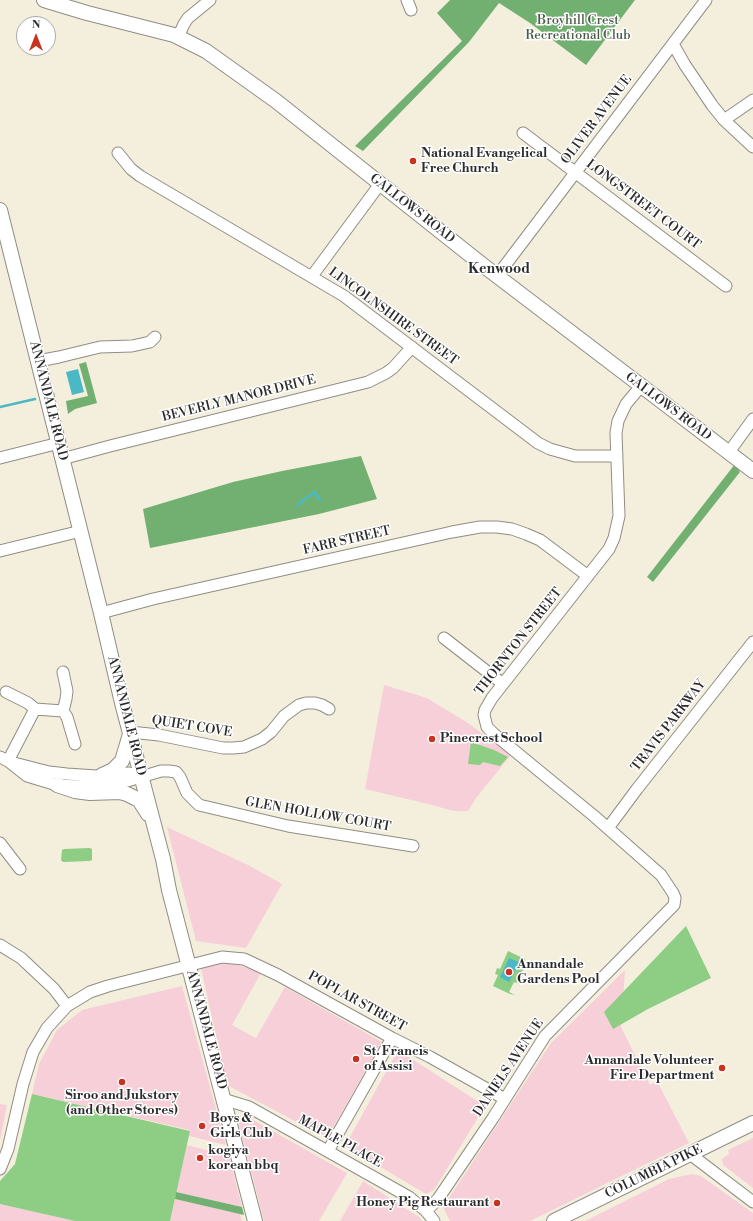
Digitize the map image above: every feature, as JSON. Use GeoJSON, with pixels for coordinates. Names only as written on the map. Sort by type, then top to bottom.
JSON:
{"type":"FeatureCollection","features":[{"type":"Feature","properties":{"kind":"main road","name":"GALLOWS ROAD"},"geometry":{"type":"LineString","coordinates":[[44,0],[178,37],[206,51],[252,83],[497,276],[753,471]]}},
{"type":"Feature","properties":{"kind":"main road","name":"ANNANDALE ROAD"},"geometry":{"type":"LineString","coordinates":[[0,210],[155,827],[169,890],[224,1099],[252,1220]]}},
{"type":"Feature","properties":{"kind":"main road"},"geometry":{"type":"LineString","coordinates":[[102,775],[113,770],[122,761],[130,732]]}},
{"type":"Feature","properties":{"kind":"main road"},"geometry":{"type":"LineString","coordinates":[[57,785],[82,792],[120,792],[127,794],[139,800],[155,827]]}},
{"type":"Feature","properties":{"kind":"main road","name":"COLUMBIA PIKE"},"geometry":{"type":"LineString","coordinates":[[554,1221],[753,1123]]}},
{"type":"Feature","properties":{"kind":"street"},"geometry":{"type":"LineString","coordinates":[[178,37],[188,18],[210,0]]}},
{"type":"Feature","properties":{"kind":"street","name":"OLIVER AVENUE"},"geometry":{"type":"LineString","coordinates":[[497,276],[706,0]]}},
{"type":"Feature","properties":{"kind":"street"},"geometry":{"type":"LineString","coordinates":[[673,44],[697,85],[724,120],[753,147]]}},
{"type":"Feature","properties":{"kind":"street"},"geometry":{"type":"LineString","coordinates":[[724,120],[753,100]]}},
{"type":"Feature","properties":{"kind":"street","name":"LONGSTREET COURT"},"geometry":{"type":"LineString","coordinates":[[523,133],[726,286]]}},
{"type":"Feature","properties":{"kind":"street","name":"LINCOLNSHIRE STREET"},"geometry":{"type":"LineString","coordinates":[[118,153],[131,169],[140,176],[344,296],[538,443],[550,450],[575,456],[617,456]]}},
{"type":"Feature","properties":{"kind":"street"},"geometry":{"type":"LineString","coordinates":[[312,276],[380,184]]}},
{"type":"Feature","properties":{"kind":"street"},"geometry":{"type":"LineString","coordinates":[[38,361],[100,348],[132,346],[150,342],[155,337]]}},
{"type":"Feature","properties":{"kind":"street","name":"BEVERLY MANOR DRIVE"},"geometry":{"type":"LineString","coordinates":[[62,459],[368,382],[386,374],[412,347]]}},
{"type":"Feature","properties":{"kind":"street","name":"THORNTON STREET"},"geometry":{"type":"LineString","coordinates":[[641,386],[626,404],[618,421],[616,433],[619,516],[617,527],[609,549],[503,684],[485,710],[484,721],[487,727],[494,734],[608,828],[661,875],[668,883],[675,898]]}},
{"type":"Feature","properties":{"kind":"street"},"geometry":{"type":"LineString","coordinates":[[729,452],[753,419]]}},
{"type":"Feature","properties":{"kind":"street"},"geometry":{"type":"LineString","coordinates":[[0,458],[59,443]]}},
{"type":"Feature","properties":{"kind":"street","name":"FARR STREET"},"geometry":{"type":"LineString","coordinates":[[101,613],[242,578],[480,527],[512,529],[526,534],[546,544],[588,576]]}},
{"type":"Feature","properties":{"kind":"street"},"geometry":{"type":"LineString","coordinates":[[0,551],[81,531]]}},
{"type":"Feature","properties":{"kind":"street"},"geometry":{"type":"LineString","coordinates":[[444,638],[503,684]]}},
{"type":"Feature","properties":{"kind":"street","name":"TRAVIS PARKWAY"},"geometry":{"type":"LineString","coordinates":[[608,828],[753,642]]}},
{"type":"Feature","properties":{"kind":"street"},"geometry":{"type":"LineString","coordinates":[[63,672],[67,691],[63,711]]}},
{"type":"Feature","properties":{"kind":"street"},"geometry":{"type":"LineString","coordinates":[[6,692],[28,703],[35,709],[63,711],[67,717],[75,744]]}},
{"type":"Feature","properties":{"kind":"street","name":"QUIET COVE"},"geometry":{"type":"LineString","coordinates":[[130,732],[159,735],[223,748],[244,747],[262,739],[271,732],[283,717],[299,705],[315,703],[329,709]]}},
{"type":"Feature","properties":{"kind":"street"},"geometry":{"type":"LineString","coordinates":[[4,759],[35,709]]}},
{"type":"Feature","properties":{"kind":"street"},"geometry":{"type":"LineString","coordinates":[[4,759],[49,772],[81,776],[129,773],[141,776]]}},
{"type":"Feature","properties":{"kind":"street"},"geometry":{"type":"LineString","coordinates":[[4,759],[27,776],[57,785],[101,786],[124,782],[141,776]]}},
{"type":"Feature","properties":{"kind":"street","name":"GLEN HOLLOW COURT"},"geometry":{"type":"LineString","coordinates":[[141,776],[161,771],[176,772],[180,777],[187,793],[199,805],[288,826],[413,846]]}},
{"type":"Feature","properties":{"kind":"street"},"geometry":{"type":"LineString","coordinates":[[0,843],[20,869]]}},
{"type":"Feature","properties":{"kind":"street","name":"DANIELS AVENUE"},"geometry":{"type":"LineString","coordinates":[[426,1211],[438,1199],[546,1036],[661,920],[674,905],[675,898]]}},
{"type":"Feature","properties":{"kind":"street"},"geometry":{"type":"LineString","coordinates":[[0,945],[21,958],[43,978],[67,1006]]}},
{"type":"Feature","properties":{"kind":"street","name":"POPLAR STREET"},"geometry":{"type":"LineString","coordinates":[[0,1169],[8,1149],[24,1077],[32,1052],[47,1028],[67,1006],[79,998],[96,990],[222,957],[244,959],[255,963],[505,1099]]}},
{"type":"Feature","properties":{"kind":"street"},"geometry":{"type":"LineString","coordinates":[[328,1151],[392,1038]]}},
{"type":"Feature","properties":{"kind":"street","name":"MAPLE PLACE"},"geometry":{"type":"LineString","coordinates":[[224,1099],[250,1107],[409,1197],[426,1211],[434,1221]]}},
{"type":"Feature","properties":{"kind":"street"},"geometry":{"type":"LineString","coordinates":[[690,1154],[753,1202]]}},
{"type":"Feature","properties":{"kind":"shaded area","name":"Pinecrest School"},"geometry":{"type":"Polygon","coordinates":[[[384,685],[427,698],[468,723],[511,755],[476,798],[468,811],[454,811],[365,789],[384,685]]]}},
{"type":"Feature","properties":{"kind":"shaded area"},"geometry":{"type":"Polygon","coordinates":[[[167,827],[248,865],[282,884],[246,948],[196,941],[167,827]]]}},
{"type":"Feature","properties":{"kind":"shaded area"},"geometry":{"type":"Polygon","coordinates":[[[227,961],[261,973],[232,1025],[256,1038],[285,987],[382,1042],[331,1131],[323,1136],[227,1085],[201,968],[227,961]]]}},
{"type":"Feature","properties":{"kind":"shaded area"},"geometry":{"type":"Polygon","coordinates":[[[625,970],[621,1027],[650,1085],[657,1081],[689,1143],[530,1221],[450,1221],[443,1207],[551,1043],[625,970]]]}},
{"type":"Feature","properties":{"kind":"shaded area"},"geometry":{"type":"Polygon","coordinates":[[[182,986],[226,1145],[189,1136],[190,1130],[32,1094],[39,1064],[57,1030],[82,1010],[182,986]]]}},
{"type":"Feature","properties":{"kind":"shaded area"},"geometry":{"type":"Polygon","coordinates":[[[398,1050],[485,1106],[434,1190],[426,1194],[345,1146],[398,1050]]]}},
{"type":"Feature","properties":{"kind":"shaded area"},"geometry":{"type":"Polygon","coordinates":[[[0,1104],[7,1105],[0,1140],[0,1104]]]}},
{"type":"Feature","properties":{"kind":"shaded area"},"geometry":{"type":"Polygon","coordinates":[[[248,1117],[347,1173],[319,1221],[264,1221],[238,1121],[248,1117]]]}},
{"type":"Feature","properties":{"kind":"shaded area"},"geometry":{"type":"Polygon","coordinates":[[[753,1138],[753,1188],[723,1165],[722,1159],[729,1154],[728,1150],[753,1138]]]}},
{"type":"Feature","properties":{"kind":"shaded area"},"geometry":{"type":"Polygon","coordinates":[[[187,1145],[229,1156],[242,1207],[176,1192],[187,1145]]]}},
{"type":"Feature","properties":{"kind":"shaded area"},"geometry":{"type":"Polygon","coordinates":[[[692,1174],[701,1176],[753,1213],[753,1221],[585,1221],[669,1179],[692,1174]]]}},
{"type":"Feature","properties":{"kind":"shaded area"},"geometry":{"type":"Polygon","coordinates":[[[363,1181],[419,1217],[422,1221],[340,1221],[363,1181]]]}},
{"type":"Feature","properties":{"kind":"shaded area"},"geometry":{"type":"Polygon","coordinates":[[[175,1199],[240,1214],[242,1221],[170,1221],[175,1199]]]}},
{"type":"Feature","properties":{"kind":"shaded area"},"geometry":{"type":"Polygon","coordinates":[[[0,1204],[32,1211],[75,1221],[0,1221],[0,1204]]]}},
{"type":"Feature","properties":{"kind":"green space","name":"Broyhill Crest Recreational Club"},"geometry":{"type":"Polygon","coordinates":[[[450,0],[635,0],[586,65],[530,23],[499,3],[469,42],[363,151],[355,146],[462,41],[437,13],[450,0]]]}},
{"type":"Feature","properties":{"kind":"green space"},"geometry":{"type":"Polygon","coordinates":[[[86,362],[97,403],[75,409],[68,414],[66,401],[88,396],[79,364],[86,362]]]}},
{"type":"Feature","properties":{"kind":"green space"},"geometry":{"type":"Polygon","coordinates":[[[361,456],[377,499],[319,514],[150,548],[143,509],[233,482],[361,456]]]}},
{"type":"Feature","properties":{"kind":"green space"},"geometry":{"type":"Polygon","coordinates":[[[735,464],[740,472],[653,582],[647,577],[735,464]]]}},
{"type":"Feature","properties":{"kind":"green space"},"geometry":{"type":"Polygon","coordinates":[[[471,742],[494,750],[508,757],[500,766],[483,762],[480,765],[468,764],[471,742]]]}},
{"type":"Feature","properties":{"kind":"green space"},"geometry":{"type":"Polygon","coordinates":[[[64,849],[92,849],[92,860],[90,861],[63,862],[61,860],[62,850],[64,849]]]}},
{"type":"Feature","properties":{"kind":"green space"},"geometry":{"type":"Polygon","coordinates":[[[686,926],[711,978],[648,1009],[613,1029],[604,1012],[686,926]]]}},
{"type":"Feature","properties":{"kind":"green space","name":"Annandale Gardens Pool"},"geometry":{"type":"Polygon","coordinates":[[[508,951],[525,959],[521,980],[524,981],[523,984],[514,982],[509,992],[515,995],[493,986],[498,975],[495,974],[497,968],[500,969],[508,951]]]}},
{"type":"Feature","properties":{"kind":"green space"},"geometry":{"type":"Polygon","coordinates":[[[32,1094],[190,1131],[170,1221],[75,1221],[0,1204],[0,1181],[15,1164],[32,1094]]]}},
{"type":"Feature","properties":{"kind":"green space"},"geometry":{"type":"Polygon","coordinates":[[[176,1192],[242,1207],[244,1215],[175,1199],[176,1192]]]}},
{"type":"Feature","properties":{"kind":"water"},"geometry":{"type":"Polygon","coordinates":[[[78,369],[84,392],[72,395],[66,372],[78,369]]]}},
{"type":"Feature","properties":{"kind":"water"},"geometry":{"type":"Polygon","coordinates":[[[509,958],[519,962],[509,982],[500,977],[509,958]]]}},
{"type":"Feature","properties":{"kind":"waterway"},"geometry":{"type":"LineString","coordinates":[[0,407],[35,399]]}},
{"type":"Feature","properties":{"kind":"waterway"},"geometry":{"type":"LineString","coordinates":[[298,506],[315,492],[320,500]]}},
{"type":"Feature","properties":{"kind":"place","name":"National Evangelical Free Church"},"geometry":{"type":"Point","coordinates":[413,161]}},
{"type":"Feature","properties":{"kind":"place","name":"Pinecrest School"},"geometry":{"type":"Point","coordinates":[432,739]}},
{"type":"Feature","properties":{"kind":"place","name":"Annandale Gardens Pool"},"geometry":{"type":"Point","coordinates":[509,972]}},
{"type":"Feature","properties":{"kind":"place","name":"St. Francis of Assisi"},"geometry":{"type":"Point","coordinates":[356,1059]}},
{"type":"Feature","properties":{"kind":"place","name":"Annandale Volunteer Fire Department"},"geometry":{"type":"Point","coordinates":[722,1068]}},
{"type":"Feature","properties":{"kind":"place","name":"Siroo and Jukstory (and Other Stores)"},"geometry":{"type":"Point","coordinates":[122,1082]}},
{"type":"Feature","properties":{"kind":"place","name":"Boys & Girls Club"},"geometry":{"type":"Point","coordinates":[202,1126]}},
{"type":"Feature","properties":{"kind":"place","name":"kogiya korean bbq"},"geometry":{"type":"Point","coordinates":[200,1158]}},
{"type":"Feature","properties":{"kind":"place","name":"Honey Pig Restaurant"},"geometry":{"type":"Point","coordinates":[497,1203]}},
{"type":"Feature","properties":{"kind":"district","name":"Kenwood"},"geometry":{"type":"Point","coordinates":[499,270]}}]}
